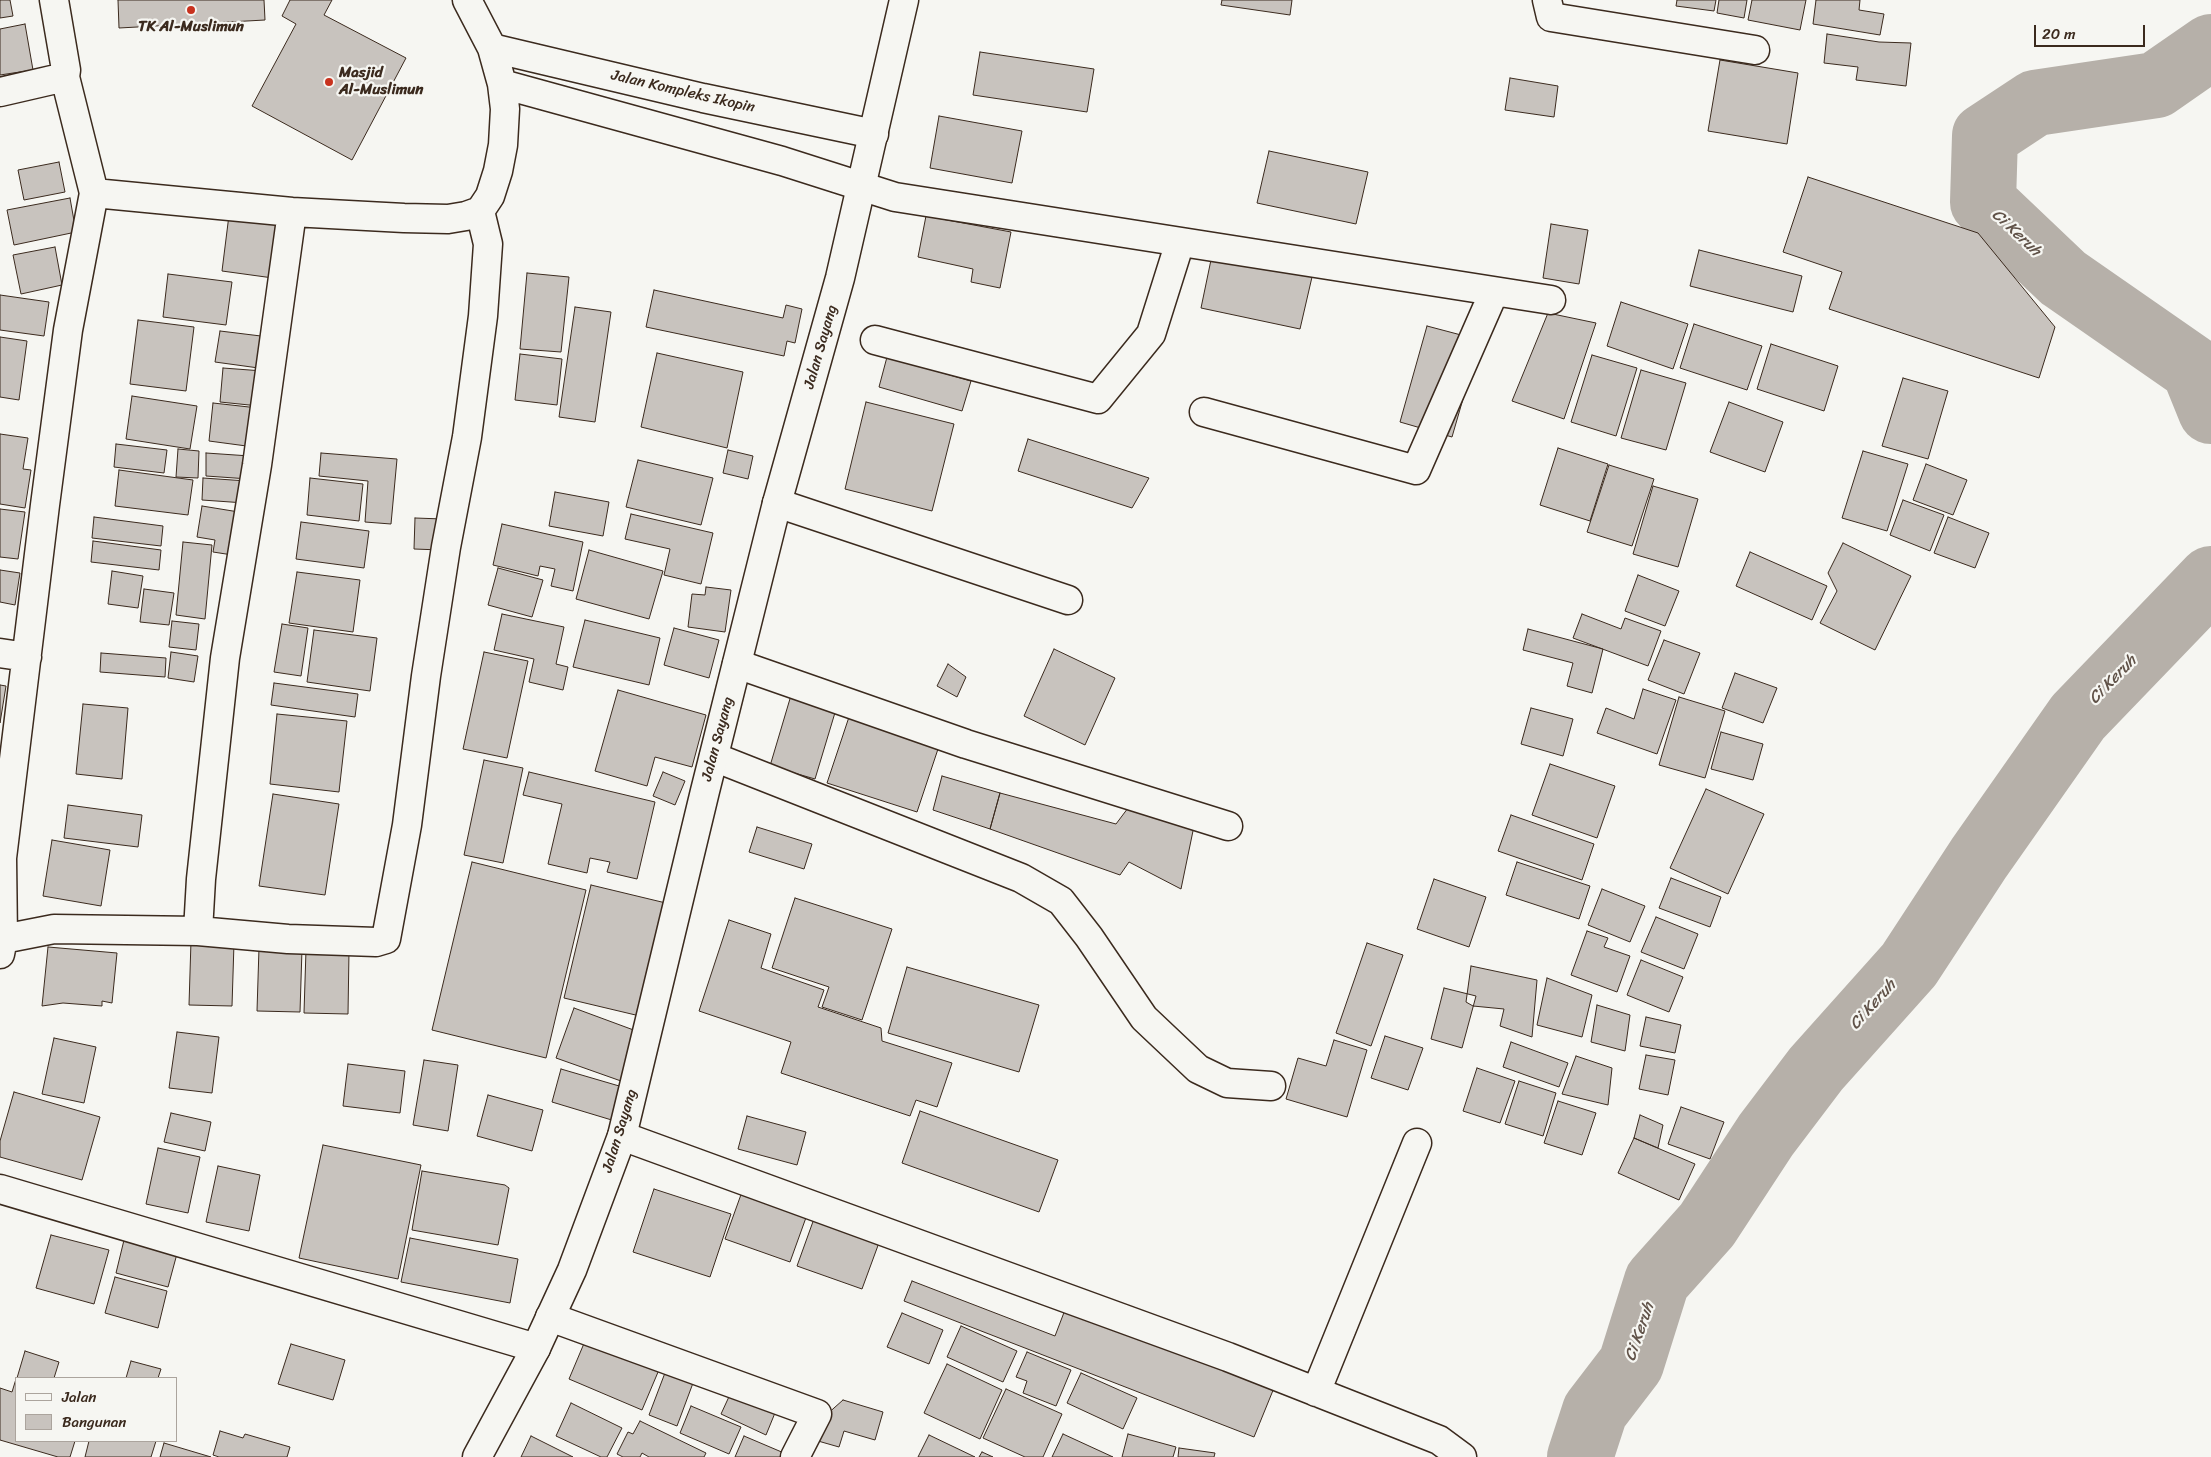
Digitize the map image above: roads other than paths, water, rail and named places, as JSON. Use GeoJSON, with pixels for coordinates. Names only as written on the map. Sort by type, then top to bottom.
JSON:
{"type":"FeatureCollection","features":[{"type":"Feature","properties":{"kind":"street"},"geometry":{"type":"LineString","coordinates":[[54,0],[66,70],[65,77],[94,193],[68,330],[2,858],[1,947],[54,929],[198,931],[288,939],[376,942],[386,939],[408,826],[426,676],[446,547],[468,437],[483,316],[488,244],[480,210]]}},
{"type":"Feature","properties":{"kind":"street"},"geometry":{"type":"LineString","coordinates":[[94,193],[292,212],[448,220],[466,216],[480,210],[490,196],[503,145],[505,109],[497,67],[467,0]]}},
{"type":"Feature","properties":{"kind":"street","name":"Jalan Sayang"},"geometry":{"type":"LineString","coordinates":[[477,1457],[536,1348],[572,1270],[622,1136],[777,503],[840,278],[904,0]]}},
{"type":"Feature","properties":{"kind":"street"},"geometry":{"type":"LineString","coordinates":[[1547,0],[1551,17],[1755,50]]}},
{"type":"Feature","properties":{"kind":"street"},"geometry":{"type":"LineString","coordinates":[[497,67],[862,184],[895,197],[1550,300]]}},
{"type":"Feature","properties":{"kind":"street","name":"Jalan Kompleks Ikopin"},"geometry":{"type":"LineString","coordinates":[[497,67],[703,98],[874,134]]}},
{"type":"Feature","properties":{"kind":"street"},"geometry":{"type":"LineString","coordinates":[[0,92],[65,77]]}},
{"type":"Feature","properties":{"kind":"street"},"geometry":{"type":"LineString","coordinates":[[198,931],[201,878],[224,658],[257,465],[292,212]]}},
{"type":"Feature","properties":{"kind":"street"},"geometry":{"type":"LineString","coordinates":[[875,340],[1098,399],[1151,334],[1180,242]]}},
{"type":"Feature","properties":{"kind":"street"},"geometry":{"type":"LineString","coordinates":[[1204,412],[1416,470],[1494,292]]}},
{"type":"Feature","properties":{"kind":"street"},"geometry":{"type":"LineString","coordinates":[[777,503],[1068,600]]}},
{"type":"Feature","properties":{"kind":"street"},"geometry":{"type":"LineString","coordinates":[[0,653],[27,656]]}},
{"type":"Feature","properties":{"kind":"street"},"geometry":{"type":"LineString","coordinates":[[738,664],[966,744],[1228,826]]}},
{"type":"Feature","properties":{"kind":"street"},"geometry":{"type":"LineString","coordinates":[[714,757],[1021,878],[1060,901],[1089,937],[1144,1018],[1198,1069],[1227,1083],[1271,1086]]}},
{"type":"Feature","properties":{"kind":"street"},"geometry":{"type":"LineString","coordinates":[[622,1136],[1228,1357],[1439,1440],[1462,1457]]}},
{"type":"Feature","properties":{"kind":"street"},"geometry":{"type":"LineString","coordinates":[[1316,1392],[1417,1143]]}},
{"type":"Feature","properties":{"kind":"street"},"geometry":{"type":"LineString","coordinates":[[0,1189],[536,1348]]}},
{"type":"Feature","properties":{"kind":"street"},"geometry":{"type":"LineString","coordinates":[[550,1317],[817,1414],[796,1457]]}},
{"type":"Feature","properties":{"kind":"waterway","name":"Ci Keruh"},"geometry":{"type":"LineString","coordinates":[[2211,47],[2156,85],[2035,103],[1985,136],[1983,202],[2063,278],[2194,369],[2211,411]]}},
{"type":"Feature","properties":{"kind":"waterway","name":"Ci Keruh"},"geometry":{"type":"LineString","coordinates":[[1580,1457],[1595,1411],[1631,1364],[1657,1281],[1707,1225],[1766,1135],[1816,1069],[1909,965],[1979,858],[2078,717],[2211,579]]}},
{"type":"Feature","properties":{"kind":"place","name":"TK Al-Muslimun"},"geometry":{"type":"Point","coordinates":[191,10]}},
{"type":"Feature","properties":{"kind":"place","name":"Masjid Al-Muslimun"},"geometry":{"type":"Point","coordinates":[329,82]}}]}
